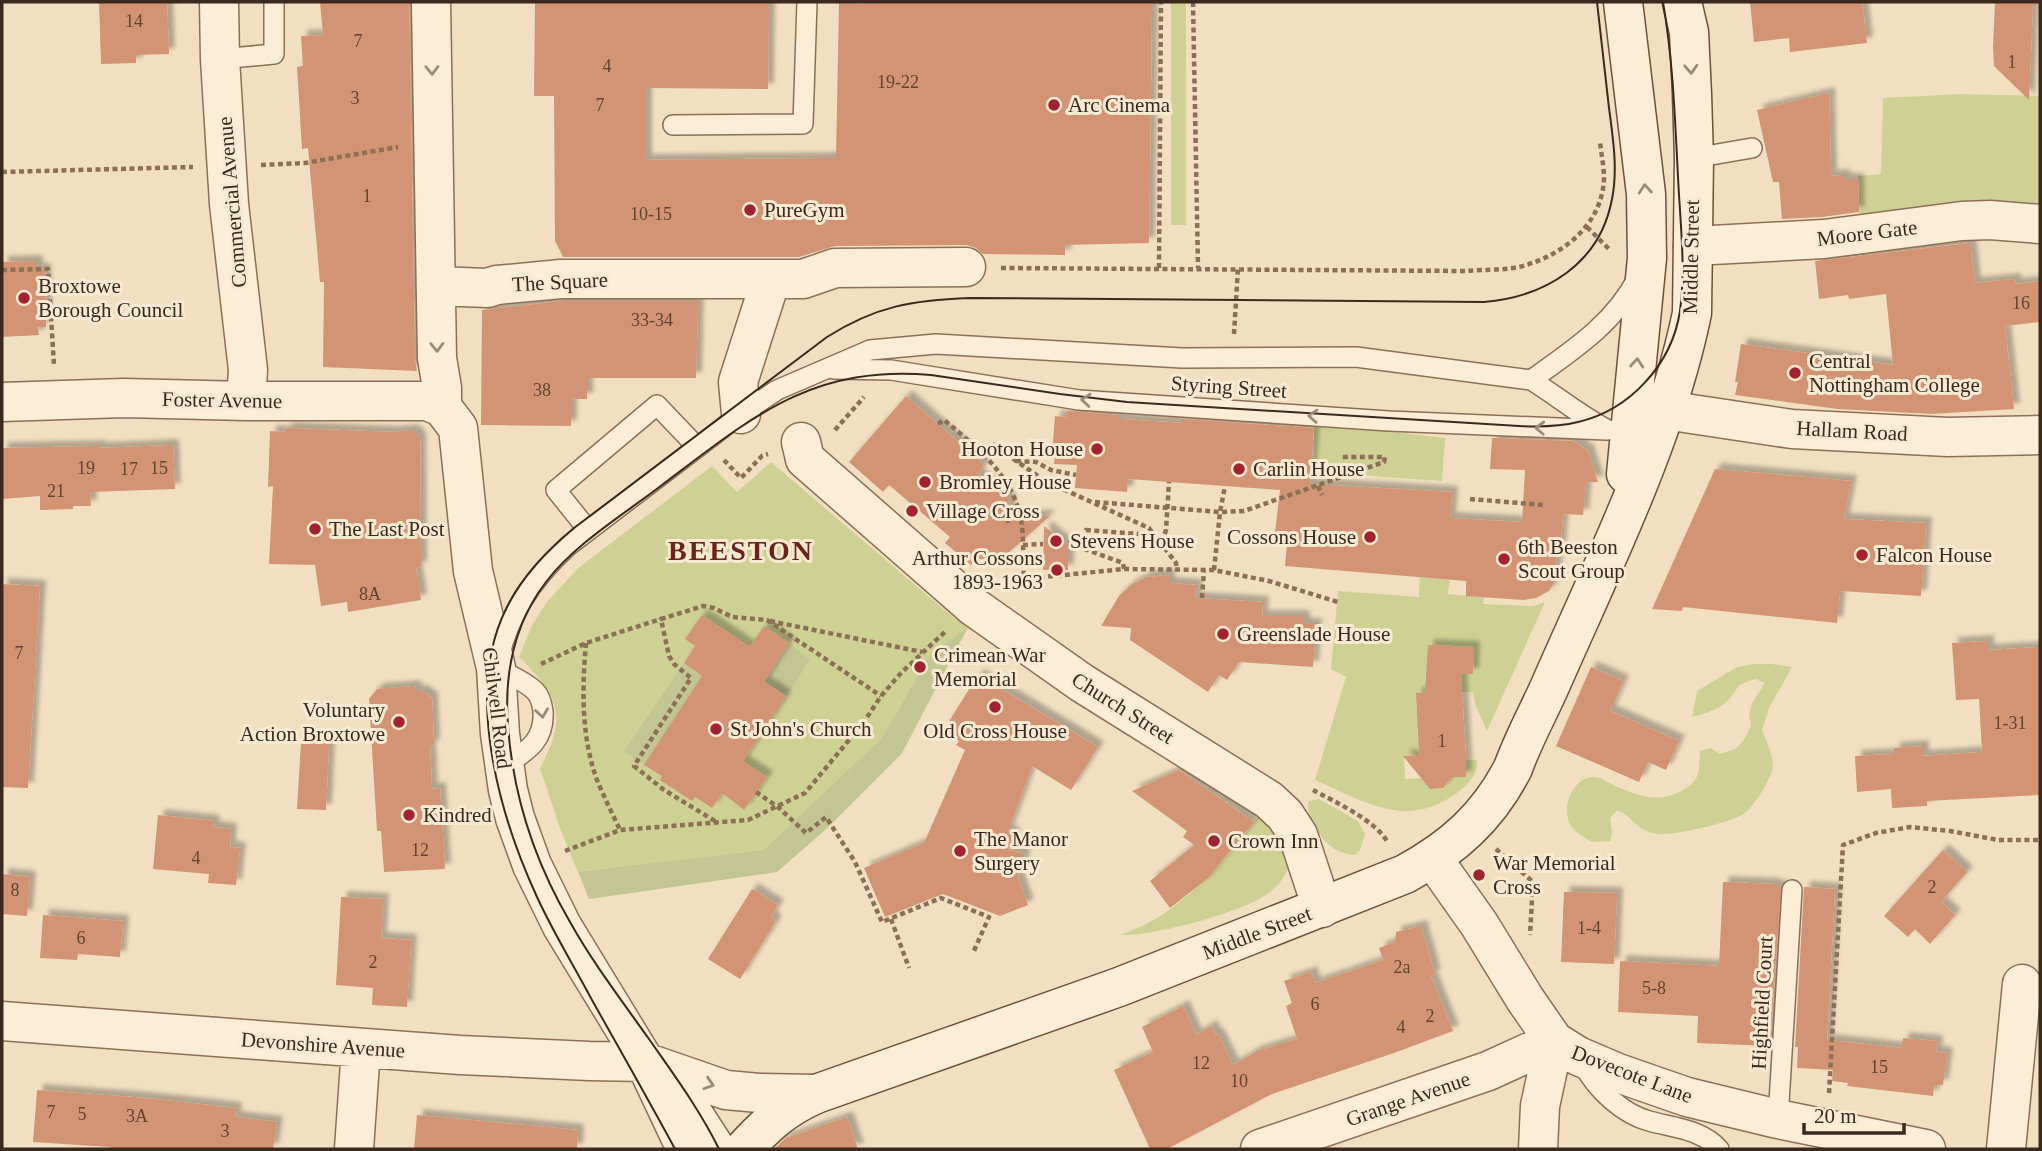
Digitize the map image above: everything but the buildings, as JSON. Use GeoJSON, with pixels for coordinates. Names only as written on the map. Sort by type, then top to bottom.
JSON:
{"type":"FeatureCollection","features":[{"type":"Feature","properties":{"kind":"street","name":"Commercial Avenue"},"geometry":{"type":"LineString","coordinates":[[219,2],[229,204],[248,370],[246,401]]}},
{"type":"Feature","properties":{"kind":"street"},"geometry":{"type":"LineString","coordinates":[[431,2],[437,286]]}},
{"type":"Feature","properties":{"kind":"street","name":"Middle Street"},"geometry":{"type":"LineString","coordinates":[[1613,541],[1628,467],[1620,430],[1647,258],[1646,194],[1623,2]]}},
{"type":"Feature","properties":{"kind":"street","name":"Middle Street"},"geometry":{"type":"LineString","coordinates":[[744,1149],[793,1104],[816,1094],[1119,987],[1419,867],[1472,827],[1492,804],[1513,768],[1633,498],[1665,410],[1687,337],[1692,313],[1694,158],[1689,32],[1682,2]]}},
{"type":"Feature","properties":{"kind":"street","name":"Moore Gate"},"geometry":{"type":"LineString","coordinates":[[1693,246],[1824,239],[1962,221],[2040,224]]}},
{"type":"Feature","properties":{"kind":"street","name":"The Square"},"geometry":{"type":"LineString","coordinates":[[437,286],[487,288],[561,279],[803,279],[835,268],[966,267]]}},
{"type":"Feature","properties":{"kind":"street"},"geometry":{"type":"LineString","coordinates":[[741,414],[738,382],[771,279]]}},
{"type":"Feature","properties":{"kind":"street","name":"Chilwell Road"},"geometry":{"type":"LineString","coordinates":[[437,286],[437,358],[442,407],[458,428],[472,571],[499,656],[500,734],[515,818],[532,865],[562,926],[645,1062],[686,1149]]}},
{"type":"Feature","properties":{"kind":"street"},"geometry":{"type":"LineString","coordinates":[[1620,430],[1643,428],[1653,420],[1664,396],[1675,354],[1687,337]]}},
{"type":"Feature","properties":{"kind":"street","name":"Foster Avenue"},"geometry":{"type":"LineString","coordinates":[[2,402],[124,398],[246,401],[398,400],[427,401],[442,407]]}},
{"type":"Feature","properties":{"kind":"street","name":"Hallam Road"},"geometry":{"type":"LineString","coordinates":[[1665,410],[1792,429],[1948,437],[2040,435]]}},
{"type":"Feature","properties":{"kind":"street","name":"Church Street"},"geometry":{"type":"LineString","coordinates":[[801,442],[806,459],[974,607],[1082,683],[1251,788],[1285,815],[1298,835],[1322,908]]}},
{"type":"Feature","properties":{"kind":"street","name":"Dovecote Lane"},"geometry":{"type":"LineString","coordinates":[[1419,867],[1479,924],[1525,999],[1566,1049],[1618,1073],[1687,1097],[1778,1119],[1926,1149]]}},
{"type":"Feature","properties":{"kind":"street"},"geometry":{"type":"LineString","coordinates":[[2006,1149],[2022,985]]}},
{"type":"Feature","properties":{"kind":"street","name":"Devonshire Avenue"},"geometry":{"type":"LineString","coordinates":[[2,1021],[361,1048],[645,1062]]}},
{"type":"Feature","properties":{"kind":"street"},"geometry":{"type":"LineString","coordinates":[[354,1149],[361,1048]]}},
{"type":"Feature","properties":{"kind":"street"},"geometry":{"type":"LineString","coordinates":[[1538,1149],[1540,1106],[1566,1049]]}},
{"type":"Feature","properties":{"kind":"street","name":"Grange Avenue"},"geometry":{"type":"LineString","coordinates":[[1260,1149],[1488,1071],[1566,1049]]}},
{"type":"Feature","properties":{"kind":"street"},"geometry":{"type":"LineString","coordinates":[[645,1062],[726,1090],[816,1094]]}},
{"type":"Feature","properties":{"kind":"street","name":"Chilwell Road"},"geometry":{"type":"LineString","coordinates":[[645,1062],[694,1115],[716,1149]]}},
{"type":"Feature","properties":{"kind":"lane"},"geometry":{"type":"LineString","coordinates":[[220,59],[274,54],[274,2]]}},
{"type":"Feature","properties":{"kind":"lane"},"geometry":{"type":"LineString","coordinates":[[673,125],[803,124],[807,2]]}},
{"type":"Feature","properties":{"kind":"lane"},"geometry":{"type":"LineString","coordinates":[[1694,158],[1752,148]]}},
{"type":"Feature","properties":{"kind":"lane"},"geometry":{"type":"LineString","coordinates":[[1531,380],[1583,343],[1609,319],[1634,284],[1647,258]]}},
{"type":"Feature","properties":{"kind":"lane"},"geometry":{"type":"LineString","coordinates":[[499,656],[514,612],[524,594],[545,567],[588,530],[741,414],[777,390],[870,350],[936,344],[1182,358],[1356,357],[1531,380],[1592,422],[1620,430]]}},
{"type":"Feature","properties":{"kind":"lane","name":"Styring Street"},"geometry":{"type":"LineString","coordinates":[[826,370],[888,370],[1079,400],[1389,421],[1620,430]]}},
{"type":"Feature","properties":{"kind":"lane"},"geometry":{"type":"LineString","coordinates":[[588,530],[556,490],[657,405],[702,444]]}},
{"type":"Feature","properties":{"kind":"lane","name":"Highfield Court"},"geometry":{"type":"LineString","coordinates":[[1778,1119],[1792,890]]}},
{"type":"Feature","properties":{"kind":"lane"},"geometry":{"type":"LineString","coordinates":[[1566,1049],[1610,1098],[1646,1120],[1685,1129],[1710,1140],[1718,1149]]}},
{"type":"Feature","properties":{"kind":"path"},"geometry":{"type":"LineString","coordinates":[[1159,268],[1161,2]]}},
{"type":"Feature","properties":{"kind":"path"},"geometry":{"type":"LineString","coordinates":[[1193,2],[1198,268]]}},
{"type":"Feature","properties":{"kind":"path"},"geometry":{"type":"LineString","coordinates":[[966,267],[1466,271],[1524,266],[1553,254],[1587,227],[1600,201],[1604,178],[1600,139]]}},
{"type":"Feature","properties":{"kind":"path"},"geometry":{"type":"LineString","coordinates":[[2,270],[48,269],[56,401]]}},
{"type":"Feature","properties":{"kind":"path"},"geometry":{"type":"LineString","coordinates":[[702,444],[741,478],[762,456],[834,431],[888,370]]}},
{"type":"Feature","properties":{"kind":"path"},"geometry":{"type":"LineString","coordinates":[[938,424],[944,420],[984,455],[1017,503],[1023,545],[1024,579]]}},
{"type":"Feature","properties":{"kind":"path"},"geometry":{"type":"LineString","coordinates":[[992,444],[1045,481],[1143,524],[1176,563],[1177,571]]}},
{"type":"Feature","properties":{"kind":"path"},"geometry":{"type":"LineString","coordinates":[[1095,502],[1220,512],[1244,511],[1384,462],[1385,457],[1341,457]]}},
{"type":"Feature","properties":{"kind":"path"},"geometry":{"type":"LineString","coordinates":[[1016,461],[1036,462],[1051,470],[1076,475]]}},
{"type":"Feature","properties":{"kind":"path"},"geometry":{"type":"LineString","coordinates":[[1158,540],[1164,536],[1166,530],[1169,482]]}},
{"type":"Feature","properties":{"kind":"path"},"geometry":{"type":"LineString","coordinates":[[1214,570],[1225,486]]}},
{"type":"Feature","properties":{"kind":"path"},"geometry":{"type":"LineString","coordinates":[[1318,486],[1322,495]]}},
{"type":"Feature","properties":{"kind":"path"},"geometry":{"type":"LineString","coordinates":[[1470,499],[1544,505]]}},
{"type":"Feature","properties":{"kind":"path"},"geometry":{"type":"LineString","coordinates":[[1006,522],[1018,512]]}},
{"type":"Feature","properties":{"kind":"path"},"geometry":{"type":"LineString","coordinates":[[1082,548],[1086,530],[1154,535]]}},
{"type":"Feature","properties":{"kind":"path"},"geometry":{"type":"LineString","coordinates":[[1068,543],[1123,563],[1124,569]]}},
{"type":"Feature","properties":{"kind":"path"},"geometry":{"type":"LineString","coordinates":[[1023,545],[1043,544]]}},
{"type":"Feature","properties":{"kind":"path"},"geometry":{"type":"LineString","coordinates":[[1007,554],[1023,563]]}},
{"type":"Feature","properties":{"kind":"path"},"geometry":{"type":"LineString","coordinates":[[532,865],[620,830],[748,820],[805,793],[902,672],[974,607],[1007,586],[1024,579],[1124,569],[1214,570],[1269,581],[1338,602]]}},
{"type":"Feature","properties":{"kind":"path"},"geometry":{"type":"LineString","coordinates":[[1202,598],[1203,570]]}},
{"type":"Feature","properties":{"kind":"path"},"geometry":{"type":"LineString","coordinates":[[499,656],[526,671],[586,643],[703,606],[732,617],[767,620],[923,652]]}},
{"type":"Feature","properties":{"kind":"path"},"geometry":{"type":"LineString","coordinates":[[661,619],[674,664],[691,678],[634,766],[664,790],[716,821]]}},
{"type":"Feature","properties":{"kind":"path"},"geometry":{"type":"LineString","coordinates":[[767,620],[881,696]]}},
{"type":"Feature","properties":{"kind":"path"},"geometry":{"type":"LineString","coordinates":[[586,643],[583,679],[588,743],[596,778],[620,830]]}},
{"type":"Feature","properties":{"kind":"path"},"geometry":{"type":"LineString","coordinates":[[1251,788],[1292,782],[1325,796],[1360,816],[1419,867]]}},
{"type":"Feature","properties":{"kind":"path"},"geometry":{"type":"LineString","coordinates":[[756,792],[778,807],[806,833],[826,817],[855,862],[882,922],[941,898],[989,917],[974,953]]}},
{"type":"Feature","properties":{"kind":"path"},"geometry":{"type":"LineString","coordinates":[[1472,827],[1533,882],[1525,999]]}},
{"type":"Feature","properties":{"kind":"path"},"geometry":{"type":"LineString","coordinates":[[1826,1129],[1843,845],[1876,833],[1910,827],[1998,840],[2040,840]]}},
{"type":"Feature","properties":{"kind":"path"},"geometry":{"type":"LineString","coordinates":[[891,919],[909,968]]}},
{"type":"Feature","properties":{"kind":"green space"},"geometry":{"type":"Polygon","coordinates":[[[1171,2],[1186,2],[1186,225],[1171,225],[1171,2]]]}},
{"type":"Feature","properties":{"kind":"green space"},"geometry":{"type":"Polygon","coordinates":[[[1961,94],[2040,96],[2040,209],[1860,223],[1858,176],[1881,174],[1883,98],[1961,94]]]}},
{"type":"Feature","properties":{"kind":"green space"},"geometry":{"type":"Polygon","coordinates":[[[1314,427],[1387,431],[1445,438],[1442,481],[1315,472],[1314,427]]]}},
{"type":"Feature","properties":{"kind":"green space"},"geometry":{"type":"Polygon","coordinates":[[[771,462],[948,613],[968,627],[902,753],[827,828],[777,872],[589,899],[561,831],[540,768],[555,733],[556,711],[547,689],[519,657],[532,625],[547,602],[577,569],[712,466],[737,492],[771,462]]]}},
{"type":"Feature","properties":{"kind":"green space"},"geometry":{"type":"Polygon","coordinates":[[[1420,577],[1450,580],[1448,594],[1484,597],[1483,604],[1533,606],[1545,602],[1487,731],[1475,704],[1473,692],[1416,693],[1419,755],[1404,756],[1405,779],[1421,778],[1430,789],[1443,788],[1452,777],[1465,777],[1466,760],[1477,760],[1477,766],[1471,780],[1454,795],[1436,805],[1401,811],[1367,803],[1315,780],[1346,677],[1331,669],[1338,591],[1419,597],[1420,577]]]}},
{"type":"Feature","properties":{"kind":"green space"},"geometry":{"type":"Polygon","coordinates":[[[968,627],[902,753],[827,828],[777,872],[589,899],[579,872],[764,850],[882,738],[931,654],[968,627]]]}},
{"type":"Feature","properties":{"kind":"green space"},"geometry":{"type":"Polygon","coordinates":[[[789,643],[810,660],[786,696],[764,682],[789,643]]]}},
{"type":"Feature","properties":{"kind":"green space"},"geometry":{"type":"Polygon","coordinates":[[[684,663],[702,676],[644,765],[624,751],[684,663]]]}},
{"type":"Feature","properties":{"kind":"green space"},"geometry":{"type":"Polygon","coordinates":[[[1755,664],[1792,667],[1769,708],[1762,730],[1772,756],[1772,771],[1760,795],[1746,812],[1700,828],[1658,834],[1644,830],[1617,810],[1610,818],[1610,841],[1593,842],[1573,829],[1567,811],[1570,795],[1580,782],[1587,778],[1599,778],[1645,796],[1663,797],[1681,791],[1696,779],[1700,751],[1711,748],[1720,754],[1737,748],[1751,726],[1749,715],[1752,703],[1765,683],[1755,679],[1739,685],[1720,707],[1692,717],[1697,691],[1737,667],[1755,664]]]}},
{"type":"Feature","properties":{"kind":"green space"},"geometry":{"type":"Polygon","coordinates":[[[1319,799],[1358,821],[1365,834],[1360,850],[1355,855],[1332,847],[1317,831],[1310,818],[1308,806],[1309,801],[1319,799]]]}},
{"type":"Feature","properties":{"kind":"green space"},"geometry":{"type":"Polygon","coordinates":[[[1263,810],[1292,861],[1283,878],[1270,892],[1258,900],[1198,922],[1153,932],[1119,935],[1162,915],[1182,901],[1218,867],[1263,810]]]}},
{"type":"Feature","properties":{"kind":"tram line"},"geometry":{"type":"LineString","coordinates":[[675,1149],[543,910],[523,865],[500,793],[488,716],[488,678],[494,642],[506,609],[527,575],[574,528],[827,337],[862,318],[895,307],[970,298],[1484,302],[1507,299],[1548,284],[1566,273],[1596,242],[1606,222],[1612,199],[1614,154],[1597,2]]}},
{"type":"Feature","properties":{"kind":"tram line"},"geometry":{"type":"LineString","coordinates":[[719,1149],[704,1120],[579,937],[546,876],[528,827],[511,752],[508,688],[518,633],[546,582],[571,555],[601,530],[725,438],[785,401],[817,387],[851,378],[889,374],[931,375],[1127,402],[1526,426],[1571,424],[1615,407],[1646,382],[1658,366],[1668,349],[1680,311],[1681,227],[1673,90],[1663,2]]}},
{"type":"Feature","properties":{"kind":"place","name":"Arc Cinema"},"geometry":{"type":"Point","coordinates":[1054,105]}},
{"type":"Feature","properties":{"kind":"place","name":"PureGym"},"geometry":{"type":"Point","coordinates":[750,210]}},
{"type":"Feature","properties":{"kind":"place","name":"Broxtowe Borough Council"},"geometry":{"type":"Point","coordinates":[24,298]}},
{"type":"Feature","properties":{"kind":"place","name":"Central Nottingham College"},"geometry":{"type":"Point","coordinates":[1795,373]}},
{"type":"Feature","properties":{"kind":"place","name":"Hooton House"},"geometry":{"type":"Point","coordinates":[1097,449]}},
{"type":"Feature","properties":{"kind":"place","name":"Carlin House"},"geometry":{"type":"Point","coordinates":[1239,469]}},
{"type":"Feature","properties":{"kind":"place","name":"Bromley House"},"geometry":{"type":"Point","coordinates":[925,482]}},
{"type":"Feature","properties":{"kind":"place","name":"Village Cross"},"geometry":{"type":"Point","coordinates":[912,511]}},
{"type":"Feature","properties":{"kind":"place","name":"The Last Post"},"geometry":{"type":"Point","coordinates":[315,529]}},
{"type":"Feature","properties":{"kind":"place","name":"Cossons House"},"geometry":{"type":"Point","coordinates":[1370,537]}},
{"type":"Feature","properties":{"kind":"place","name":"Stevens House"},"geometry":{"type":"Point","coordinates":[1056,541]}},
{"type":"Feature","properties":{"kind":"place","name":"Falcon House"},"geometry":{"type":"Point","coordinates":[1862,555]}},
{"type":"Feature","properties":{"kind":"place","name":"6th Beeston Scout Group"},"geometry":{"type":"Point","coordinates":[1504,559]}},
{"type":"Feature","properties":{"kind":"place","name":"Arthur Cossons 1893-1963"},"geometry":{"type":"Point","coordinates":[1057,570]}},
{"type":"Feature","properties":{"kind":"place","name":"Greenslade House"},"geometry":{"type":"Point","coordinates":[1223,634]}},
{"type":"Feature","properties":{"kind":"place","name":"Crimean War Memorial"},"geometry":{"type":"Point","coordinates":[920,667]}},
{"type":"Feature","properties":{"kind":"place","name":"Old Cross House"},"geometry":{"type":"Point","coordinates":[995,707]}},
{"type":"Feature","properties":{"kind":"place","name":"Voluntary Action Broxtowe"},"geometry":{"type":"Point","coordinates":[399,722]}},
{"type":"Feature","properties":{"kind":"place","name":"St John's Church"},"geometry":{"type":"Point","coordinates":[716,729]}},
{"type":"Feature","properties":{"kind":"place","name":"Kindred"},"geometry":{"type":"Point","coordinates":[409,815]}},
{"type":"Feature","properties":{"kind":"place","name":"Crown Inn"},"geometry":{"type":"Point","coordinates":[1214,841]}},
{"type":"Feature","properties":{"kind":"place","name":"The Manor Surgery"},"geometry":{"type":"Point","coordinates":[960,851]}},
{"type":"Feature","properties":{"kind":"place","name":"War Memorial Cross"},"geometry":{"type":"Point","coordinates":[1479,875]}},
{"type":"Feature","properties":{"kind":"district","name":"BEESTON"},"geometry":{"type":"Point","coordinates":[741,550]}}]}
